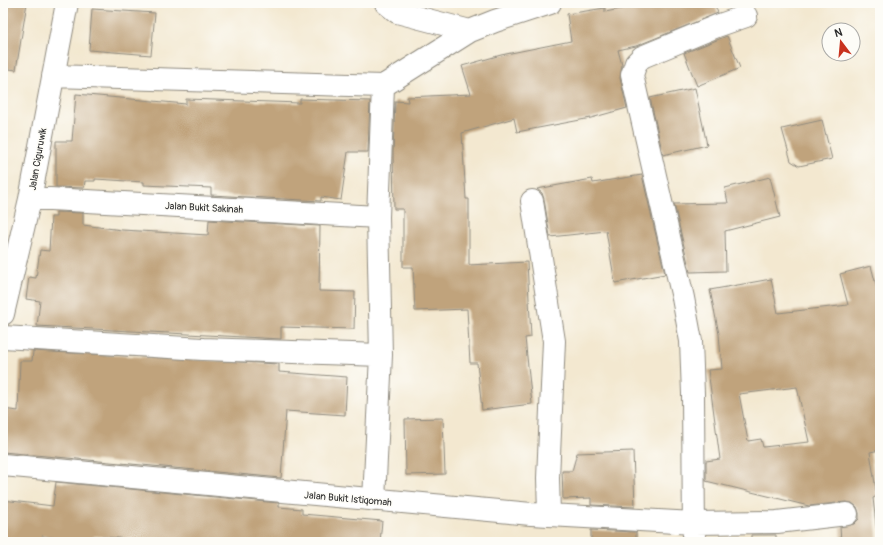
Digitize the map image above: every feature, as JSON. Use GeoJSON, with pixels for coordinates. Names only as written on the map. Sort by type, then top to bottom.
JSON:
{"type":"FeatureCollection","features":[{"type":"Feature","properties":{"kind":"street","name":"Jalan Ciguruwik"},"geometry":{"type":"LineString","coordinates":[[3,314],[30,199],[67,3]]}},
{"type":"Feature","properties":{"kind":"street"},"geometry":{"type":"LineString","coordinates":[[386,3],[397,12],[470,31]]}},
{"type":"Feature","properties":{"kind":"street"},"geometry":{"type":"LineString","coordinates":[[53,76],[384,86],[470,31],[494,12],[550,3]]}},
{"type":"Feature","properties":{"kind":"street"},"geometry":{"type":"LineString","coordinates":[[694,532],[693,394],[690,341],[683,298],[632,75],[636,63],[642,57],[703,31],[746,16]]}},
{"type":"Feature","properties":{"kind":"street"},"geometry":{"type":"LineString","coordinates":[[374,500],[382,355],[378,217],[384,86]]}},
{"type":"Feature","properties":{"kind":"street","name":"Jalan Bukit Sakinah"},"geometry":{"type":"LineString","coordinates":[[30,199],[378,217]]}},
{"type":"Feature","properties":{"kind":"street"},"geometry":{"type":"LineString","coordinates":[[532,201],[554,341],[548,478],[549,514]]}},
{"type":"Feature","properties":{"kind":"street"},"geometry":{"type":"LineString","coordinates":[[3,337],[203,349],[382,355]]}},
{"type":"Feature","properties":{"kind":"street","name":"Jalan Bukit Istiqomah"},"geometry":{"type":"LineString","coordinates":[[3,465],[374,500],[549,514],[694,532],[847,514]]}},
{"type":"Feature","properties":{"kind":"building"},"geometry":{"type":"Polygon","coordinates":[[[3,3],[27,3],[16,70],[3,68],[3,3]]]}},
{"type":"Feature","properties":{"kind":"building"},"geometry":{"type":"Polygon","coordinates":[[[652,3],[714,3],[718,13],[636,46],[618,50],[622,65],[620,78],[627,108],[591,118],[517,132],[514,118],[462,133],[466,199],[469,199],[469,265],[527,262],[531,337],[525,338],[532,404],[482,410],[477,363],[470,363],[467,309],[415,311],[413,267],[403,267],[403,209],[394,209],[393,152],[395,101],[408,102],[407,97],[471,94],[462,66],[501,55],[571,41],[567,14],[605,8],[605,12],[652,3]]]}},
{"type":"Feature","properties":{"kind":"building"},"geometry":{"type":"Polygon","coordinates":[[[92,9],[155,13],[151,55],[89,50],[92,9]]]}},
{"type":"Feature","properties":{"kind":"building"},"geometry":{"type":"Polygon","coordinates":[[[727,36],[740,68],[697,86],[684,53],[727,36]]]}},
{"type":"Feature","properties":{"kind":"building"},"geometry":{"type":"Polygon","coordinates":[[[695,88],[707,145],[663,155],[650,98],[695,88]]]}},
{"type":"Feature","properties":{"kind":"building"},"geometry":{"type":"Polygon","coordinates":[[[76,94],[186,104],[186,99],[300,103],[300,99],[370,101],[368,152],[348,152],[341,200],[321,197],[321,201],[211,195],[211,188],[144,185],[144,182],[95,179],[95,181],[85,181],[84,188],[56,187],[56,141],[72,141],[76,94]]]}},
{"type":"Feature","properties":{"kind":"building"},"geometry":{"type":"Polygon","coordinates":[[[822,120],[832,159],[799,166],[791,161],[782,129],[822,120]]]}},
{"type":"Feature","properties":{"kind":"building"},"geometry":{"type":"Polygon","coordinates":[[[642,175],[665,274],[615,283],[606,231],[550,237],[544,199],[542,193],[537,189],[592,179],[593,183],[642,175]]]}},
{"type":"Feature","properties":{"kind":"building"},"geometry":{"type":"Polygon","coordinates":[[[770,177],[780,217],[725,231],[726,271],[690,272],[674,204],[728,203],[725,188],[770,177]]]}},
{"type":"Feature","properties":{"kind":"building"},"geometry":{"type":"Polygon","coordinates":[[[56,212],[83,213],[83,225],[122,230],[208,235],[209,220],[320,226],[319,291],[355,292],[354,329],[281,327],[281,339],[37,326],[40,301],[26,299],[29,277],[36,278],[40,250],[49,251],[51,217],[56,217],[56,212]]]}},
{"type":"Feature","properties":{"kind":"building"},"geometry":{"type":"Polygon","coordinates":[[[871,266],[880,300],[880,450],[870,452],[877,496],[873,498],[878,542],[841,542],[840,527],[854,524],[859,519],[857,507],[852,503],[846,502],[809,506],[706,481],[706,461],[720,459],[708,370],[722,369],[719,334],[710,290],[771,279],[778,313],[848,305],[840,274],[871,266]],[[797,387],[739,394],[748,441],[761,439],[763,447],[809,442],[797,387]]]}},
{"type":"Feature","properties":{"kind":"building"},"geometry":{"type":"Polygon","coordinates":[[[33,351],[279,364],[279,372],[347,377],[345,415],[286,411],[281,478],[3,452],[3,409],[18,411],[20,361],[32,361],[33,351]]]}},
{"type":"Feature","properties":{"kind":"building"},"geometry":{"type":"Polygon","coordinates":[[[443,418],[445,474],[406,475],[405,419],[443,418]]]}},
{"type":"Feature","properties":{"kind":"building"},"geometry":{"type":"Polygon","coordinates":[[[633,451],[635,507],[591,505],[591,498],[563,499],[562,471],[572,471],[577,453],[633,451]]]}},
{"type":"Feature","properties":{"kind":"building"},"geometry":{"type":"Polygon","coordinates":[[[56,482],[279,503],[279,507],[302,509],[302,514],[382,521],[380,542],[164,542],[94,536],[92,542],[42,536],[42,542],[3,542],[3,500],[53,506],[56,482]]]}},
{"type":"Feature","properties":{"kind":"building"},"geometry":{"type":"Polygon","coordinates":[[[591,530],[636,532],[636,542],[591,542],[591,530]]]}},
{"type":"Feature","properties":{"kind":"building"},"geometry":{"type":"Polygon","coordinates":[[[751,535],[776,535],[776,542],[751,542],[751,535]]]}}]}
